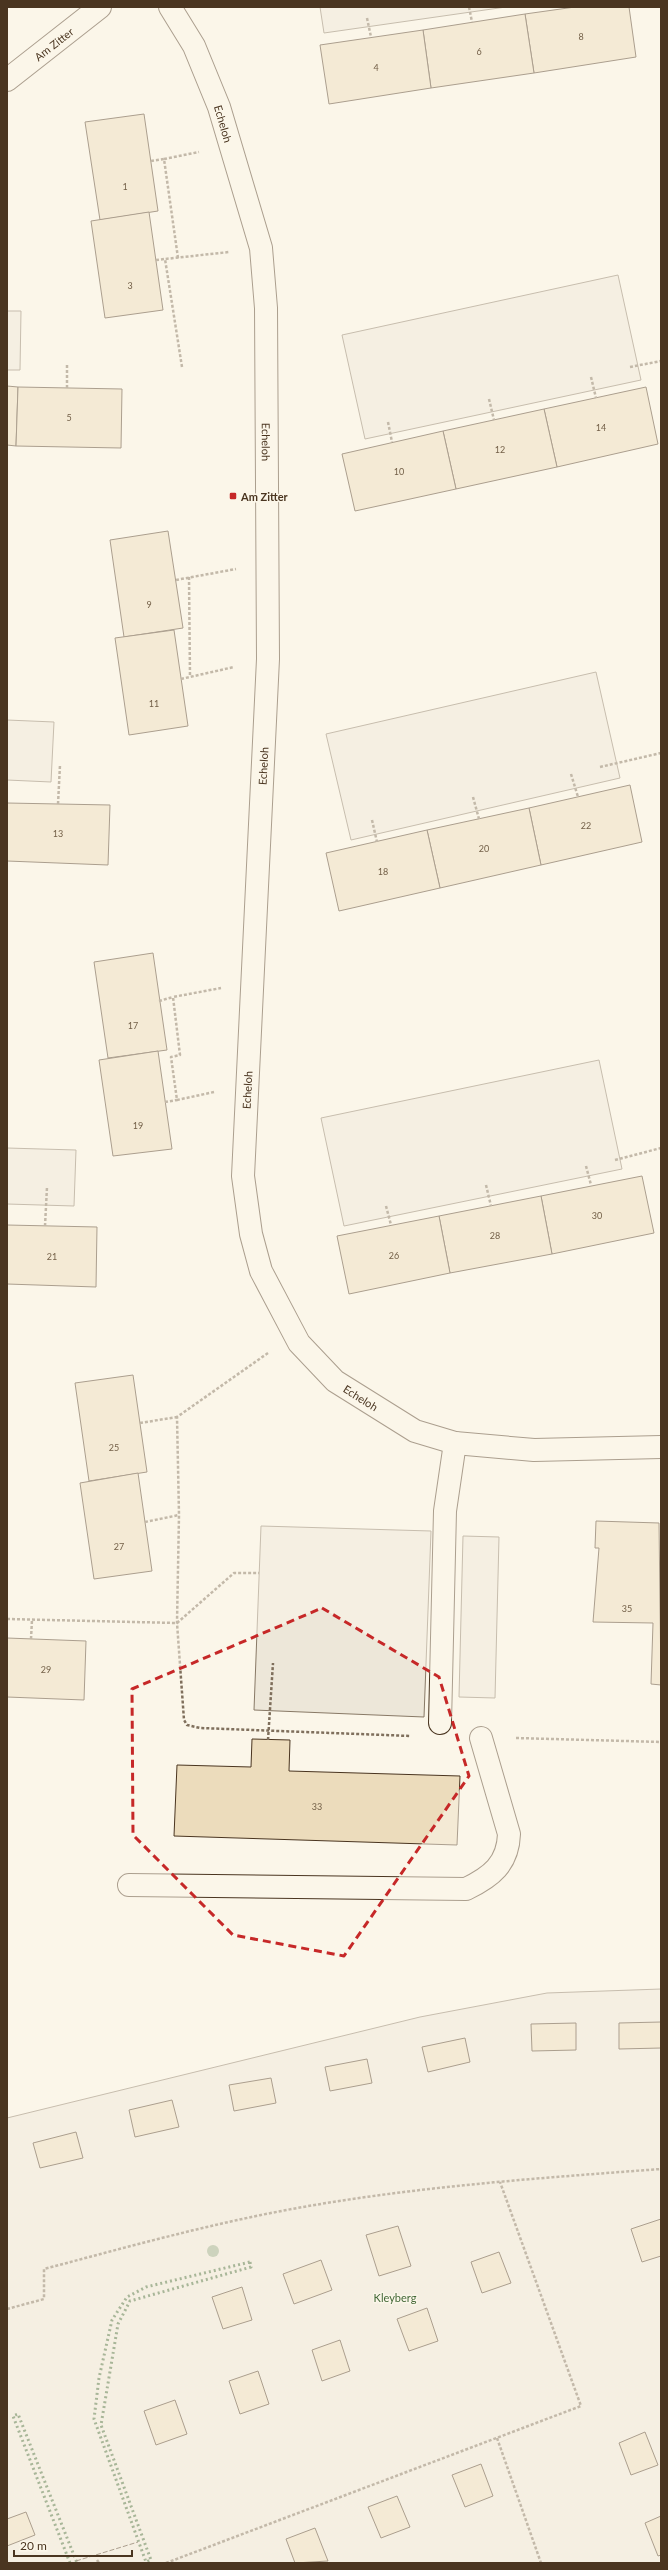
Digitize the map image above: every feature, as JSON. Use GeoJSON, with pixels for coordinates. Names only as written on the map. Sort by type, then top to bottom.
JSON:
{"type":"FeatureCollection","features":[{"type":"Feature","properties":{"kind":"street","name":"Am Zitter"},"geometry":{"type":"LineString","coordinates":[[7,80],[100,7]]}},
{"type":"Feature","properties":{"kind":"street","name":"Echeloh"},"geometry":{"type":"LineString","coordinates":[[170,7],[186,32],[204,66],[231,146],[261,248],[266,308],[268,370],[268,659],[243,1176],[251,1234],[261,1271],[299,1343],[335,1381],[415,1431],[455,1443],[534,1450],[661,1447]]}},
{"type":"Feature","properties":{"kind":"street"},"geometry":{"type":"LineString","coordinates":[[440,1723],[445,1512],[455,1443]]}},
{"type":"Feature","properties":{"kind":"street"},"geometry":{"type":"LineString","coordinates":[[128,1885],[466,1889],[491,1876],[499,1867],[509,1846],[509,1834],[481,1738]]}},
{"type":"Feature","properties":{"kind":"path"},"geometry":{"type":"LineString","coordinates":[[469,7],[472,22]]}},
{"type":"Feature","properties":{"kind":"path"},"geometry":{"type":"LineString","coordinates":[[367,18],[371,37]]}},
{"type":"Feature","properties":{"kind":"path"},"geometry":{"type":"LineString","coordinates":[[151,161],[231,146]]}},
{"type":"Feature","properties":{"kind":"path"},"geometry":{"type":"LineString","coordinates":[[164,159],[178,258]]}},
{"type":"Feature","properties":{"kind":"path"},"geometry":{"type":"LineString","coordinates":[[156,260],[261,248]]}},
{"type":"Feature","properties":{"kind":"path"},"geometry":{"type":"LineString","coordinates":[[165,259],[182,368]]}},
{"type":"Feature","properties":{"kind":"path"},"geometry":{"type":"LineString","coordinates":[[630,368],[661,361]]}},
{"type":"Feature","properties":{"kind":"path"},"geometry":{"type":"LineString","coordinates":[[67,366],[67,388]]}},
{"type":"Feature","properties":{"kind":"path"},"geometry":{"type":"LineString","coordinates":[[591,377],[596,398]]}},
{"type":"Feature","properties":{"kind":"path"},"geometry":{"type":"LineString","coordinates":[[489,399],[494,420]]}},
{"type":"Feature","properties":{"kind":"path"},"geometry":{"type":"LineString","coordinates":[[388,422],[392,442]]}},
{"type":"Feature","properties":{"kind":"path"},"geometry":{"type":"LineString","coordinates":[[176,580],[268,563]]}},
{"type":"Feature","properties":{"kind":"path"},"geometry":{"type":"LineString","coordinates":[[189,577],[190,677]]}},
{"type":"Feature","properties":{"kind":"path"},"geometry":{"type":"LineString","coordinates":[[181,679],[268,659]]}},
{"type":"Feature","properties":{"kind":"path"},"geometry":{"type":"LineString","coordinates":[[600,767],[661,753]]}},
{"type":"Feature","properties":{"kind":"path"},"geometry":{"type":"LineString","coordinates":[[58,804],[60,765]]}},
{"type":"Feature","properties":{"kind":"path"},"geometry":{"type":"LineString","coordinates":[[571,774],[578,797]]}},
{"type":"Feature","properties":{"kind":"path"},"geometry":{"type":"LineString","coordinates":[[473,797],[479,819]]}},
{"type":"Feature","properties":{"kind":"path"},"geometry":{"type":"LineString","coordinates":[[372,820],[377,842]]}},
{"type":"Feature","properties":{"kind":"path"},"geometry":{"type":"LineString","coordinates":[[159,1001],[252,982]]}},
{"type":"Feature","properties":{"kind":"path"},"geometry":{"type":"LineString","coordinates":[[173,997],[180,1055],[171,1056],[177,1100]]}},
{"type":"Feature","properties":{"kind":"path"},"geometry":{"type":"LineString","coordinates":[[165,1102],[248,1084]]}},
{"type":"Feature","properties":{"kind":"path"},"geometry":{"type":"LineString","coordinates":[[615,1160],[661,1148]]}},
{"type":"Feature","properties":{"kind":"path"},"geometry":{"type":"LineString","coordinates":[[586,1166],[591,1185]]}},
{"type":"Feature","properties":{"kind":"path"},"geometry":{"type":"LineString","coordinates":[[486,1185],[491,1206]]}},
{"type":"Feature","properties":{"kind":"path"},"geometry":{"type":"LineString","coordinates":[[45,1226],[47,1187]]}},
{"type":"Feature","properties":{"kind":"path"},"geometry":{"type":"LineString","coordinates":[[386,1206],[391,1226]]}},
{"type":"Feature","properties":{"kind":"path"},"geometry":{"type":"LineString","coordinates":[[140,1423],[176,1418],[294,1334]]}},
{"type":"Feature","properties":{"kind":"path"},"geometry":{"type":"LineString","coordinates":[[176,1418],[179,1515],[177,1623],[182,1708],[187,1725],[200,1728],[419,1736]]}},
{"type":"Feature","properties":{"kind":"path"},"geometry":{"type":"LineString","coordinates":[[145,1522],[179,1515]]}},
{"type":"Feature","properties":{"kind":"path"},"geometry":{"type":"LineString","coordinates":[[7,1618],[177,1623],[234,1573],[259,1573]]}},
{"type":"Feature","properties":{"kind":"path"},"geometry":{"type":"LineString","coordinates":[[31,1639],[32,1619]]}},
{"type":"Feature","properties":{"kind":"path"},"geometry":{"type":"LineString","coordinates":[[268,1740],[273,1663]]}},
{"type":"Feature","properties":{"kind":"path"},"geometry":{"type":"LineString","coordinates":[[481,1738],[661,1742]]}},
{"type":"Feature","properties":{"kind":"path"},"geometry":{"type":"LineString","coordinates":[[7,2309],[44,2299],[44,2269],[179,2233],[262,2215],[363,2198],[500,2182],[661,2169]]}},
{"type":"Feature","properties":{"kind":"path"},"geometry":{"type":"LineString","coordinates":[[166,2563],[581,2406],[500,2182]]}},
{"type":"Feature","properties":{"kind":"path"},"geometry":{"type":"LineString","coordinates":[[497,2438],[541,2563]]}},
{"type":"Feature","properties":{"kind":"highlighted area"},"geometry":{"type":"Polygon","coordinates":[[[322,1608],[439,1677],[469,1776],[344,1956],[233,1935],[133,1835],[132,1689],[322,1608]]]}},
{"type":"Feature","properties":{"kind":"green space","name":"Kleyberg"},"geometry":{"type":"Polygon","coordinates":[[[661,1989],[661,2563],[7,2563],[7,2118],[420,2017],[547,1993],[661,1989]]]}},
{"type":"Feature","properties":{"kind":"shaded area"},"geometry":{"type":"Polygon","coordinates":[[[320,7],[506,7],[324,33],[320,7]]]}},
{"type":"Feature","properties":{"kind":"shaded area"},"geometry":{"type":"Polygon","coordinates":[[[618,275],[641,380],[365,439],[342,335],[618,275]]]}},
{"type":"Feature","properties":{"kind":"shaded area"},"geometry":{"type":"Polygon","coordinates":[[[7,311],[21,311],[20,370],[7,370],[7,311]]]}},
{"type":"Feature","properties":{"kind":"shaded area"},"geometry":{"type":"Polygon","coordinates":[[[596,672],[620,778],[351,840],[326,734],[596,672]]]}},
{"type":"Feature","properties":{"kind":"shaded area"},"geometry":{"type":"Polygon","coordinates":[[[7,720],[54,722],[51,782],[7,780],[7,720]]]}},
{"type":"Feature","properties":{"kind":"shaded area"},"geometry":{"type":"Polygon","coordinates":[[[599,1060],[622,1169],[344,1226],[321,1118],[599,1060]]]}},
{"type":"Feature","properties":{"kind":"shaded area"},"geometry":{"type":"Polygon","coordinates":[[[7,1148],[76,1150],[74,1206],[7,1204],[7,1148]]]}},
{"type":"Feature","properties":{"kind":"shaded area"},"geometry":{"type":"Polygon","coordinates":[[[261,1526],[431,1531],[424,1717],[254,1710],[261,1526]]]}},
{"type":"Feature","properties":{"kind":"shaded area"},"geometry":{"type":"Polygon","coordinates":[[[463,1536],[499,1537],[495,1698],[459,1697],[463,1536]]]}},
{"type":"Feature","properties":{"kind":"building"},"geometry":{"type":"Polygon","coordinates":[[[575,7],[629,7],[636,57],[534,73],[525,14],[575,7]]]}},
{"type":"Feature","properties":{"kind":"building"},"geometry":{"type":"Polygon","coordinates":[[[525,14],[534,73],[431,88],[423,30],[525,14]]]}},
{"type":"Feature","properties":{"kind":"building"},"geometry":{"type":"Polygon","coordinates":[[[423,30],[431,88],[329,104],[320,45],[423,30]]]}},
{"type":"Feature","properties":{"kind":"building"},"geometry":{"type":"Polygon","coordinates":[[[144,114],[158,211],[100,220],[85,122],[144,114]]]}},
{"type":"Feature","properties":{"kind":"building"},"geometry":{"type":"Polygon","coordinates":[[[149,212],[163,310],[105,318],[91,221],[149,212]]]}},
{"type":"Feature","properties":{"kind":"building"},"geometry":{"type":"Polygon","coordinates":[[[7,386],[18,387],[16,446],[7,445],[7,386]]]}},
{"type":"Feature","properties":{"kind":"building"},"geometry":{"type":"Polygon","coordinates":[[[18,387],[122,389],[121,448],[16,446],[18,387]]]}},
{"type":"Feature","properties":{"kind":"building"},"geometry":{"type":"Polygon","coordinates":[[[646,387],[658,444],[557,467],[544,409],[646,387]]]}},
{"type":"Feature","properties":{"kind":"building"},"geometry":{"type":"Polygon","coordinates":[[[544,409],[557,467],[456,489],[443,431],[544,409]]]}},
{"type":"Feature","properties":{"kind":"building"},"geometry":{"type":"Polygon","coordinates":[[[443,431],[456,489],[355,511],[342,454],[443,431]]]}},
{"type":"Feature","properties":{"kind":"building"},"geometry":{"type":"Polygon","coordinates":[[[168,531],[183,628],[124,637],[110,540],[168,531]]]}},
{"type":"Feature","properties":{"kind":"building"},"geometry":{"type":"Polygon","coordinates":[[[174,630],[188,726],[129,735],[115,638],[174,630]]]}},
{"type":"Feature","properties":{"kind":"building"},"geometry":{"type":"Polygon","coordinates":[[[630,785],[642,842],[541,865],[529,808],[630,785]]]}},
{"type":"Feature","properties":{"kind":"building"},"geometry":{"type":"Polygon","coordinates":[[[7,803],[110,805],[108,865],[7,861],[7,803]]]}},
{"type":"Feature","properties":{"kind":"building"},"geometry":{"type":"Polygon","coordinates":[[[529,808],[541,865],[440,888],[427,830],[529,808]]]}},
{"type":"Feature","properties":{"kind":"building"},"geometry":{"type":"Polygon","coordinates":[[[427,830],[440,888],[339,911],[326,853],[427,830]]]}},
{"type":"Feature","properties":{"kind":"building"},"geometry":{"type":"Polygon","coordinates":[[[153,953],[167,1050],[108,1058],[94,962],[153,953]]]}},
{"type":"Feature","properties":{"kind":"building"},"geometry":{"type":"Polygon","coordinates":[[[158,1051],[172,1149],[113,1156],[99,1060],[158,1051]]]}},
{"type":"Feature","properties":{"kind":"building"},"geometry":{"type":"Polygon","coordinates":[[[642,1176],[654,1233],[552,1254],[541,1196],[642,1176]]]}},
{"type":"Feature","properties":{"kind":"building"},"geometry":{"type":"Polygon","coordinates":[[[541,1196],[552,1254],[450,1273],[439,1216],[541,1196]]]}},
{"type":"Feature","properties":{"kind":"building"},"geometry":{"type":"Polygon","coordinates":[[[439,1216],[450,1273],[349,1294],[337,1236],[439,1216]]]}},
{"type":"Feature","properties":{"kind":"building"},"geometry":{"type":"Polygon","coordinates":[[[7,1225],[97,1227],[96,1287],[7,1284],[7,1225]]]}},
{"type":"Feature","properties":{"kind":"building"},"geometry":{"type":"Polygon","coordinates":[[[133,1375],[147,1472],[89,1481],[75,1383],[133,1375]]]}},
{"type":"Feature","properties":{"kind":"building"},"geometry":{"type":"Polygon","coordinates":[[[138,1473],[152,1571],[94,1579],[80,1483],[138,1473]]]}},
{"type":"Feature","properties":{"kind":"building"},"geometry":{"type":"Polygon","coordinates":[[[596,1521],[659,1523],[661,1685],[651,1684],[653,1623],[593,1622],[599,1548],[595,1548],[596,1521]]]}},
{"type":"Feature","properties":{"kind":"building"},"geometry":{"type":"Polygon","coordinates":[[[7,1638],[86,1641],[84,1700],[7,1697],[7,1638]]]}},
{"type":"Feature","properties":{"kind":"building"},"geometry":{"type":"Polygon","coordinates":[[[252,1739],[290,1740],[289,1771],[460,1776],[457,1845],[174,1836],[177,1765],[251,1767],[252,1739]]]}},
{"type":"Feature","properties":{"kind":"building"},"geometry":{"type":"Polygon","coordinates":[[[661,2022],[661,2048],[619,2049],[619,2023],[661,2022]]]}},
{"type":"Feature","properties":{"kind":"building"},"geometry":{"type":"Polygon","coordinates":[[[576,2023],[576,2050],[532,2051],[531,2024],[576,2023]]]}},
{"type":"Feature","properties":{"kind":"building"},"geometry":{"type":"Polygon","coordinates":[[[465,2038],[470,2062],[428,2072],[422,2047],[465,2038]]]}},
{"type":"Feature","properties":{"kind":"building"},"geometry":{"type":"Polygon","coordinates":[[[367,2059],[372,2083],[330,2091],[325,2067],[367,2059]]]}},
{"type":"Feature","properties":{"kind":"building"},"geometry":{"type":"Polygon","coordinates":[[[271,2078],[276,2103],[234,2111],[229,2085],[271,2078]]]}},
{"type":"Feature","properties":{"kind":"building"},"geometry":{"type":"Polygon","coordinates":[[[172,2100],[179,2127],[135,2137],[129,2110],[172,2100]]]}},
{"type":"Feature","properties":{"kind":"building"},"geometry":{"type":"Polygon","coordinates":[[[76,2132],[83,2158],[40,2168],[33,2143],[76,2132]]]}},
{"type":"Feature","properties":{"kind":"building"},"geometry":{"type":"Polygon","coordinates":[[[661,2219],[661,2256],[642,2262],[631,2229],[661,2219]]]}},
{"type":"Feature","properties":{"kind":"building"},"geometry":{"type":"Polygon","coordinates":[[[398,2226],[411,2266],[379,2276],[366,2235],[398,2226]]]}},
{"type":"Feature","properties":{"kind":"building"},"geometry":{"type":"Polygon","coordinates":[[[499,2252],[511,2283],[482,2293],[471,2262],[499,2252]]]}},
{"type":"Feature","properties":{"kind":"building"},"geometry":{"type":"Polygon","coordinates":[[[321,2260],[332,2290],[294,2304],[283,2274],[321,2260]]]}},
{"type":"Feature","properties":{"kind":"building"},"geometry":{"type":"Polygon","coordinates":[[[242,2287],[252,2320],[223,2329],[212,2297],[242,2287]]]}},
{"type":"Feature","properties":{"kind":"building"},"geometry":{"type":"Polygon","coordinates":[[[427,2308],[438,2341],[409,2351],[397,2319],[427,2308]]]}},
{"type":"Feature","properties":{"kind":"building"},"geometry":{"type":"Polygon","coordinates":[[[340,2340],[350,2371],[322,2381],[312,2350],[340,2340]]]}},
{"type":"Feature","properties":{"kind":"building"},"geometry":{"type":"Polygon","coordinates":[[[258,2371],[269,2404],[240,2414],[229,2381],[258,2371]]]}},
{"type":"Feature","properties":{"kind":"building"},"geometry":{"type":"Polygon","coordinates":[[[175,2400],[187,2434],[156,2445],[144,2411],[175,2400]]]}},
{"type":"Feature","properties":{"kind":"building"},"geometry":{"type":"Polygon","coordinates":[[[645,2432],[658,2465],[631,2475],[619,2443],[645,2432]]]}},
{"type":"Feature","properties":{"kind":"building"},"geometry":{"type":"Polygon","coordinates":[[[481,2464],[493,2496],[465,2507],[452,2475],[481,2464]]]}},
{"type":"Feature","properties":{"kind":"building"},"geometry":{"type":"Polygon","coordinates":[[[397,2496],[410,2527],[381,2538],[368,2507],[397,2496]]]}},
{"type":"Feature","properties":{"kind":"building"},"geometry":{"type":"Polygon","coordinates":[[[26,2512],[35,2535],[7,2546],[7,2519],[26,2512]]]}},
{"type":"Feature","properties":{"kind":"building"},"geometry":{"type":"Polygon","coordinates":[[[661,2516],[661,2555],[658,2556],[645,2523],[661,2516]]]}},
{"type":"Feature","properties":{"kind":"building"},"geometry":{"type":"Polygon","coordinates":[[[315,2528],[328,2561],[295,2563],[286,2539],[315,2528]]]}},
{"type":"Feature","properties":{"kind":"hedge"},"geometry":{"type":"LineString","coordinates":[[250,2262],[251,2267],[130,2301],[118,2324],[101,2425],[151,2560],[146,2562],[94,2419],[99,2378],[112,2320],[127,2297],[146,2287],[250,2262]]}},
{"type":"Feature","properties":{"kind":"hedge"},"geometry":{"type":"LineString","coordinates":[[70,2563],[13,2416],[18,2414],[77,2563]]}},
{"type":"Feature","properties":{"kind":"fence"},"geometry":{"type":"LineString","coordinates":[[76,2561],[138,2542]]}},
{"type":"Feature","properties":{"kind":"place","name":"Am Zitter"},"geometry":{"type":"Point","coordinates":[233,496]}}]}
